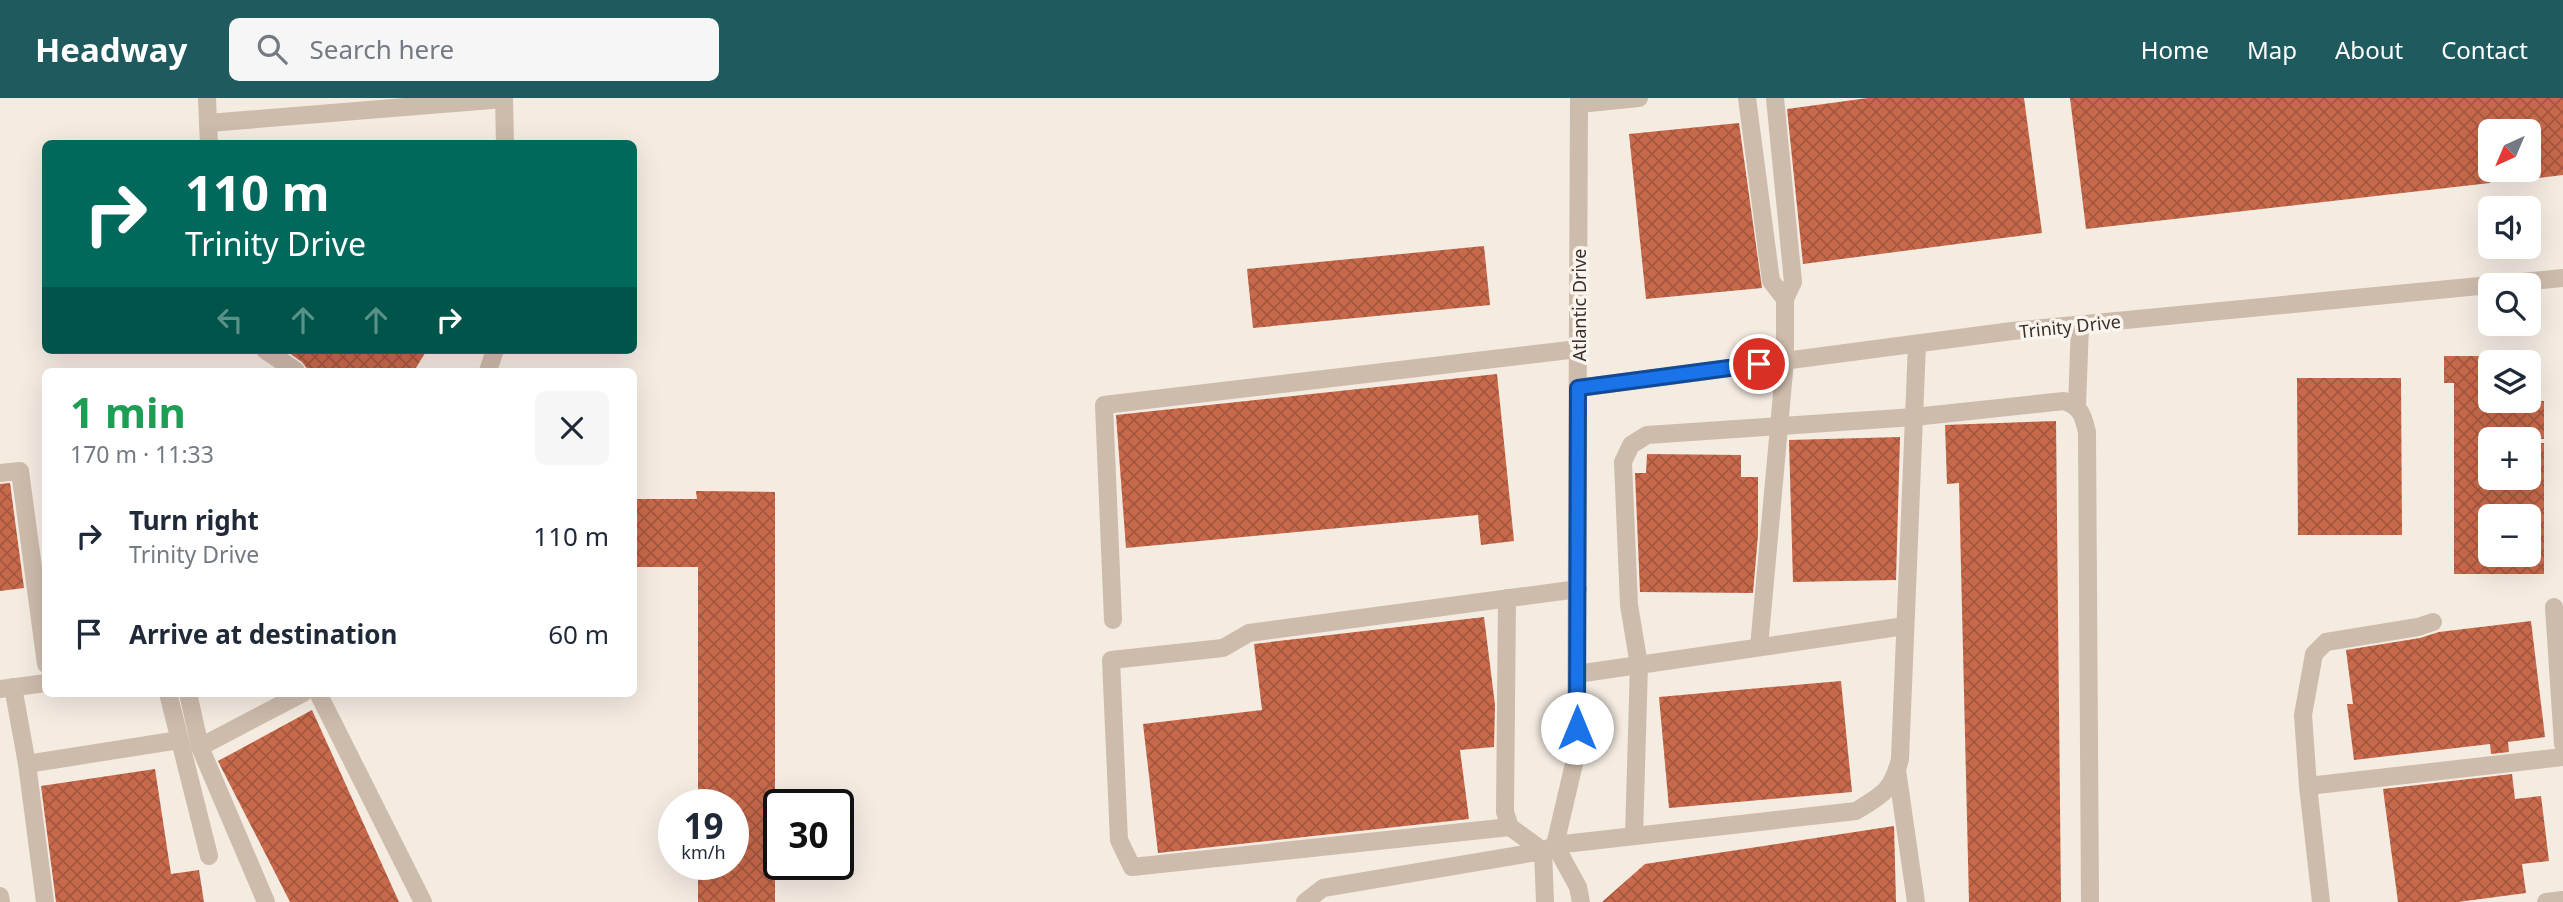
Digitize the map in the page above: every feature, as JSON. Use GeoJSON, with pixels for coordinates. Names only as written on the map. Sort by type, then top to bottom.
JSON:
{"type":"FeatureCollection","features":[{"type":"Feature","properties":{"kind":"street"},"geometry":{"type":"LineString","coordinates":[[208,98],[209,140]]}},
{"type":"Feature","properties":{"kind":"street"},"geometry":{"type":"LineString","coordinates":[[208,123],[504,98],[505,140]]}},
{"type":"Feature","properties":{"kind":"street"},"geometry":{"type":"LineString","coordinates":[[1579,101],[1639,98]]}},
{"type":"Feature","properties":{"kind":"street"},"geometry":{"type":"LineString","coordinates":[[1747,98],[1771,281],[1784,299]]}},
{"type":"Feature","properties":{"kind":"street"},"geometry":{"type":"LineString","coordinates":[[1759,647],[1785,361],[1784,299],[1793,282],[1775,98]]}},
{"type":"Feature","properties":{"kind":"street","name":"Atlantic Drive"},"geometry":{"type":"LineString","coordinates":[[1545,902],[1549,848],[1576,755],[1579,101]]}},
{"type":"Feature","properties":{"kind":"street","name":"Trinity Drive"},"geometry":{"type":"LineString","coordinates":[[1578,388],[2080,325],[2563,278]]}},
{"type":"Feature","properties":{"kind":"street"},"geometry":{"type":"LineString","coordinates":[[2077,406],[2080,325]]}},
{"type":"Feature","properties":{"kind":"street"},"geometry":{"type":"LineString","coordinates":[[1311,900],[1323,888],[1549,848],[1856,811],[1894,784],[1905,626],[1917,344]]}},
{"type":"Feature","properties":{"kind":"street"},"geometry":{"type":"LineString","coordinates":[[1113,621],[1104,405],[1578,349]]}},
{"type":"Feature","properties":{"kind":"street"},"geometry":{"type":"LineString","coordinates":[[271,354],[292,368]]}},
{"type":"Feature","properties":{"kind":"street"},"geometry":{"type":"LineString","coordinates":[[1633,836],[1639,665],[1629,605],[1623,462],[1631,445],[1647,435],[1914,416],[2064,401],[2077,406],[2083,413],[2087,432],[2090,902]]}},
{"type":"Feature","properties":{"kind":"street"},"geometry":{"type":"LineString","coordinates":[[0,473],[20,471],[42,634]]}},
{"type":"Feature","properties":{"kind":"street"},"geometry":{"type":"LineString","coordinates":[[1578,589],[1249,633],[1223,648],[1111,660],[1119,840],[1132,867],[1510,827],[1549,848],[1578,887],[1581,902]]}},
{"type":"Feature","properties":{"kind":"street"},"geometry":{"type":"LineString","coordinates":[[1507,598],[1505,812],[1510,827]]}},
{"type":"Feature","properties":{"kind":"street"},"geometry":{"type":"LineString","coordinates":[[2554,607],[2563,744]]}},
{"type":"Feature","properties":{"kind":"street"},"geometry":{"type":"LineString","coordinates":[[2320,902],[2303,715],[2314,654],[2326,642],[2418,627],[2432,622]]}},
{"type":"Feature","properties":{"kind":"street"},"geometry":{"type":"LineString","coordinates":[[1577,674],[1905,626]]}},
{"type":"Feature","properties":{"kind":"street"},"geometry":{"type":"LineString","coordinates":[[42,684],[6,688],[27,764],[45,902]]}},
{"type":"Feature","properties":{"kind":"street"},"geometry":{"type":"LineString","coordinates":[[169,697],[209,856]]}},
{"type":"Feature","properties":{"kind":"street"},"geometry":{"type":"LineString","coordinates":[[189,697],[200,747],[266,902]]}},
{"type":"Feature","properties":{"kind":"street"},"geometry":{"type":"LineString","coordinates":[[200,747],[295,697]]}},
{"type":"Feature","properties":{"kind":"street"},"geometry":{"type":"LineString","coordinates":[[320,697],[423,902]]}},
{"type":"Feature","properties":{"kind":"street"},"geometry":{"type":"LineString","coordinates":[[27,764],[179,740]]}},
{"type":"Feature","properties":{"kind":"street"},"geometry":{"type":"LineString","coordinates":[[2308,786],[2563,757]]}},
{"type":"Feature","properties":{"kind":"street"},"geometry":{"type":"LineString","coordinates":[[1897,769],[1916,902]]}},
{"type":"Feature","properties":{"kind":"street"},"geometry":{"type":"LineString","coordinates":[[0,896],[1,902]]}},
{"type":"Feature","properties":{"kind":"street"},"geometry":{"type":"LineString","coordinates":[[2546,902],[2563,900]]}},
{"type":"Feature","properties":{"kind":"building"},"geometry":{"type":"Polygon","coordinates":[[[1868,98],[2024,98],[2042,233],[1803,264],[1787,109],[1868,98]]]}},
{"type":"Feature","properties":{"kind":"building"},"geometry":{"type":"Polygon","coordinates":[[[2070,98],[2563,98],[2563,175],[2541,178],[2541,119],[2478,119],[2478,182],[2490,183],[2086,229],[2070,98]]]}},
{"type":"Feature","properties":{"kind":"building"},"geometry":{"type":"Polygon","coordinates":[[[1739,123],[1762,288],[1646,299],[1629,134],[1739,123]]]}},
{"type":"Feature","properties":{"kind":"building"},"geometry":{"type":"Polygon","coordinates":[[[1484,246],[1490,305],[1253,328],[1247,269],[1484,246]]]}},
{"type":"Feature","properties":{"kind":"building"},"geometry":{"type":"Polygon","coordinates":[[[291,354],[425,354],[416,368],[307,368],[291,354]]]}},
{"type":"Feature","properties":{"kind":"building"},"geometry":{"type":"Polygon","coordinates":[[[2444,356],[2478,356],[2478,413],[2541,413],[2541,401],[2544,401],[2544,439],[2541,439],[2541,427],[2478,427],[2478,490],[2541,490],[2541,443],[2544,443],[2544,574],[2454,574],[2454,383],[2444,383],[2444,356]]]}},
{"type":"Feature","properties":{"kind":"building"},"geometry":{"type":"Polygon","coordinates":[[[1497,374],[1514,541],[1481,545],[1478,515],[1126,548],[1116,415],[1497,374]]]}},
{"type":"Feature","properties":{"kind":"building"},"geometry":{"type":"Polygon","coordinates":[[[2297,378],[2401,378],[2402,535],[2298,535],[2297,378]]]}},
{"type":"Feature","properties":{"kind":"building"},"geometry":{"type":"Polygon","coordinates":[[[2056,421],[2061,902],[1969,902],[1959,483],[1947,484],[1945,425],[2056,421]]]}},
{"type":"Feature","properties":{"kind":"building"},"geometry":{"type":"Polygon","coordinates":[[[1900,437],[1896,580],[1793,582],[1789,440],[1900,437]]]}},
{"type":"Feature","properties":{"kind":"building"},"geometry":{"type":"Polygon","coordinates":[[[1647,454],[1741,455],[1741,477],[1758,477],[1758,535],[1753,593],[1640,592],[1635,473],[1646,473],[1647,454]]]}},
{"type":"Feature","properties":{"kind":"building"},"geometry":{"type":"Polygon","coordinates":[[[10,483],[24,588],[0,591],[0,484],[10,483]]]}},
{"type":"Feature","properties":{"kind":"building"},"geometry":{"type":"Polygon","coordinates":[[[696,491],[775,492],[775,789],[763,789],[763,880],[775,880],[775,902],[698,902],[698,880],[749,880],[749,789],[698,789],[698,567],[637,567],[637,499],[697,499],[696,491]]]}},
{"type":"Feature","properties":{"kind":"building"},"geometry":{"type":"Polygon","coordinates":[[[1484,617],[1495,705],[1494,747],[1460,750],[1469,819],[1158,853],[1143,724],[1262,710],[1254,644],[1484,617]]]}},
{"type":"Feature","properties":{"kind":"building"},"geometry":{"type":"Polygon","coordinates":[[[2531,621],[2545,737],[2508,742],[2509,752],[2491,754],[2490,744],[2354,760],[2347,704],[2353,704],[2346,650],[2420,638],[2439,632],[2531,621]]]}},
{"type":"Feature","properties":{"kind":"building"},"geometry":{"type":"Polygon","coordinates":[[[1841,681],[1852,792],[1669,808],[1659,697],[1841,681]]]}},
{"type":"Feature","properties":{"kind":"building"},"geometry":{"type":"Polygon","coordinates":[[[312,710],[399,902],[290,902],[218,761],[312,710]]]}},
{"type":"Feature","properties":{"kind":"building"},"geometry":{"type":"Polygon","coordinates":[[[155,769],[171,874],[199,870],[204,902],[56,902],[41,786],[155,769]]]}},
{"type":"Feature","properties":{"kind":"building"},"geometry":{"type":"Polygon","coordinates":[[[2512,774],[2515,799],[2541,796],[2549,861],[2522,864],[2526,893],[2458,902],[2398,902],[2383,789],[2512,774]]]}},
{"type":"Feature","properties":{"kind":"building"},"geometry":{"type":"Polygon","coordinates":[[[1894,826],[1896,902],[1602,902],[1645,864],[1894,826]]]}},
{"type":"Feature","properties":{"kind":"route"},"geometry":{"type":"LineString","coordinates":[[1577,728],[1578,388],[1759,364]]}}]}
